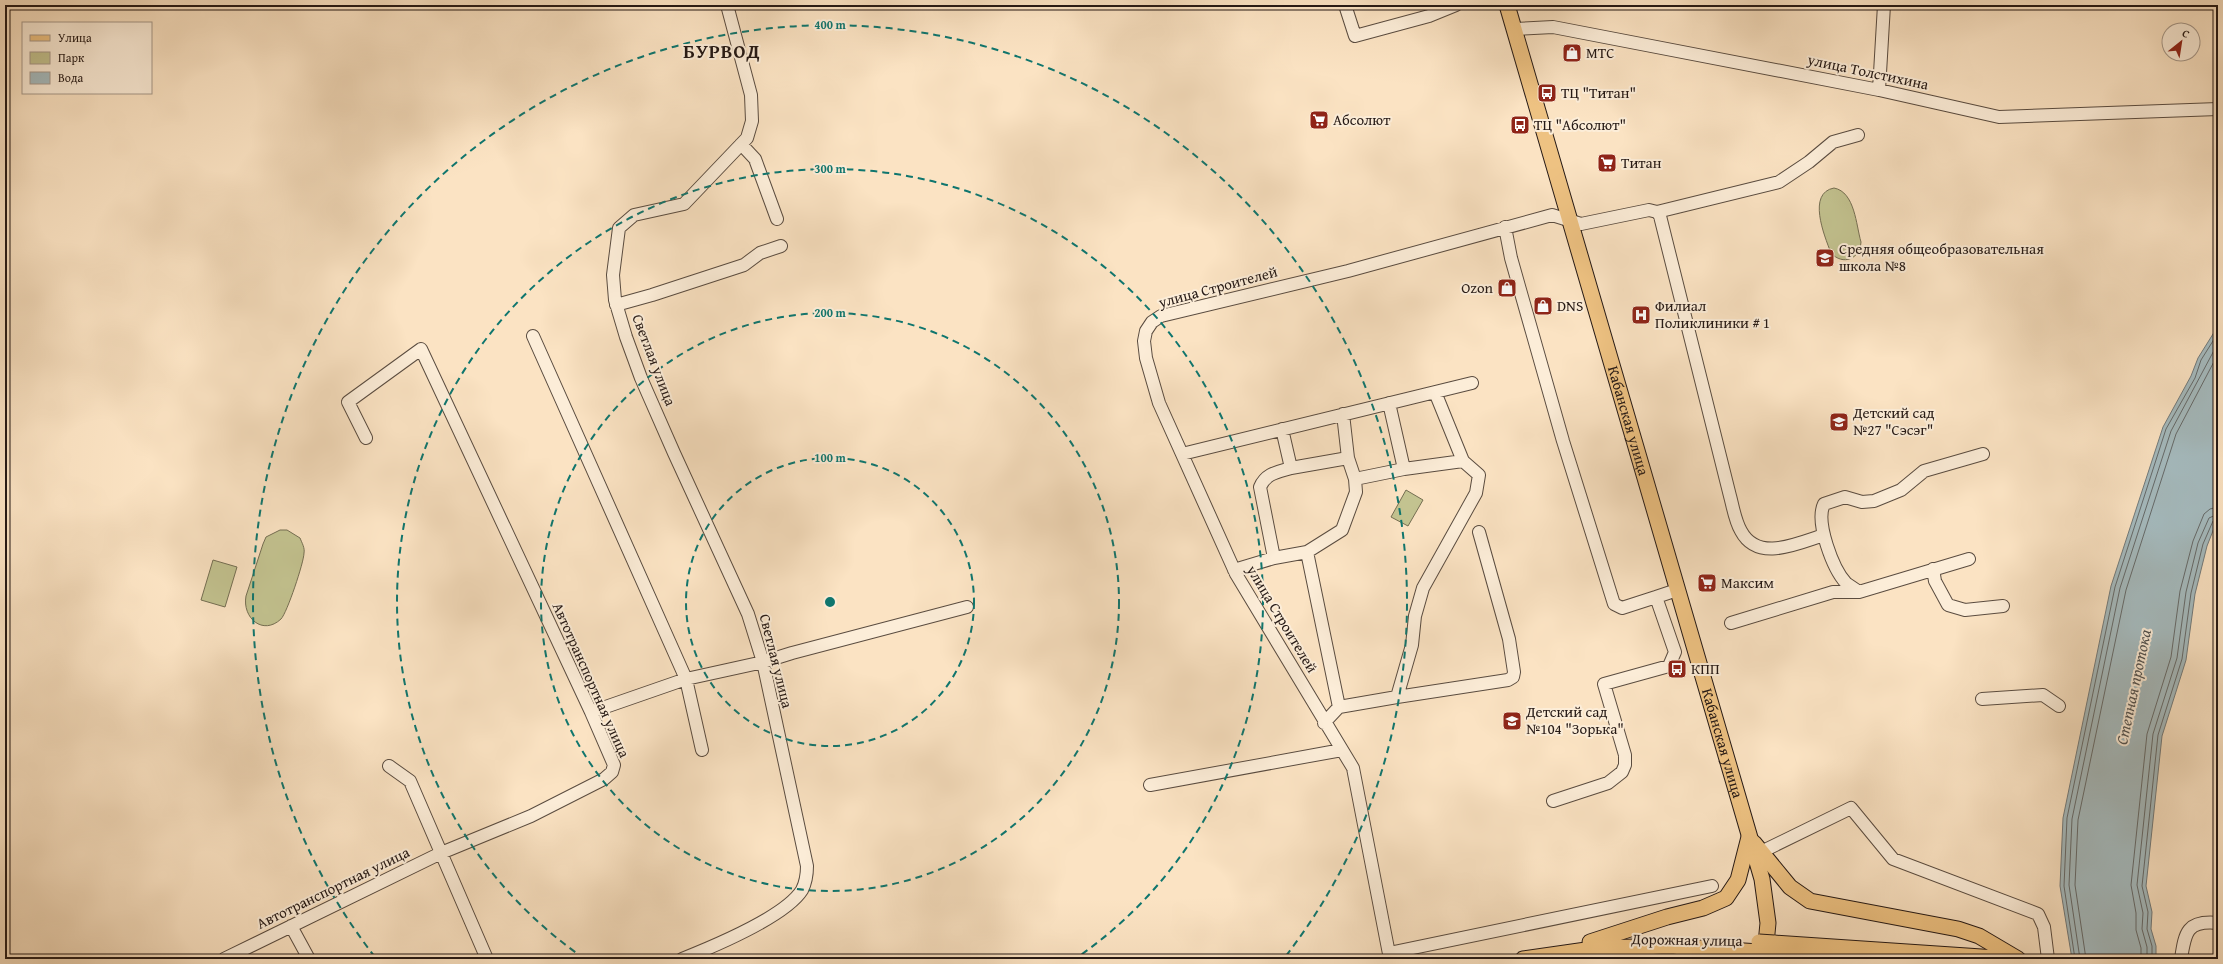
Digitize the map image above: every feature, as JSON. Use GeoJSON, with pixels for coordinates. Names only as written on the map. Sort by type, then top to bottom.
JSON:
{"type":"FeatureCollection","features":[{"type":"Feature","properties":{"kind":"main road","name":"Кабанская улица"},"geometry":{"type":"LineString","coordinates":[[1507,5],[1568,221],[1762,879],[1768,923],[1766,950]]}},
{"type":"Feature","properties":{"kind":"main road","name":"Кабанская улица"},"geometry":{"type":"LineString","coordinates":[[1749,836],[1790,887],[1810,901],[1958,929],[1984,939],[2018,959]]}},
{"type":"Feature","properties":{"kind":"main road"},"geometry":{"type":"LineString","coordinates":[[1590,942],[1667,917],[1703,908],[1726,898],[1738,880],[1749,836]]}},
{"type":"Feature","properties":{"kind":"main road","name":"Дорожная улица"},"geometry":{"type":"LineString","coordinates":[[1545,955],[1590,942],[1655,937],[1766,950]]}},
{"type":"Feature","properties":{"kind":"main road"},"geometry":{"type":"LineString","coordinates":[[1644,959],[1670,946]]}},
{"type":"Feature","properties":{"kind":"main road","name":"Дорожная улица"},"geometry":{"type":"LineString","coordinates":[[1523,959],[1600,948],[1670,946],[1766,950]]}},
{"type":"Feature","properties":{"kind":"main road"},"geometry":{"type":"LineString","coordinates":[[1766,950],[1864,959]]}},
{"type":"Feature","properties":{"kind":"main road"},"geometry":{"type":"LineString","coordinates":[[1766,950],[2011,959]]}},
{"type":"Feature","properties":{"kind":"street","name":"Светлая улица"},"geometry":{"type":"LineString","coordinates":[[682,959],[773,915],[789,904],[801,890],[807,878],[806,866],[763,662],[748,614],[641,378],[615,302],[613,275],[619,228],[634,215],[684,204],[747,138],[752,121],[751,95],[727,5]]}},
{"type":"Feature","properties":{"kind":"street"},"geometry":{"type":"LineString","coordinates":[[1345,5],[1355,36],[1429,16],[1456,5]]}},
{"type":"Feature","properties":{"kind":"street"},"geometry":{"type":"LineString","coordinates":[[1880,90],[1884,5]]}},
{"type":"Feature","properties":{"kind":"street","name":"улица Толстихина"},"geometry":{"type":"LineString","coordinates":[[1514,29],[1553,27],[1880,90],[1999,117],[2218,109]]}},
{"type":"Feature","properties":{"kind":"street","name":"улица Строителей"},"geometry":{"type":"LineString","coordinates":[[1389,956],[1353,768],[1324,723],[1234,570],[1159,404],[1146,358],[1144,341],[1146,332],[1152,322],[1161,316],[1348,271],[1552,215],[1581,224],[1649,210],[1657,212],[1779,182],[1809,162],[1833,142],[1858,135]]}},
{"type":"Feature","properties":{"kind":"street"},"geometry":{"type":"LineString","coordinates":[[741,144],[755,159],[777,218]]}},
{"type":"Feature","properties":{"kind":"street"},"geometry":{"type":"LineString","coordinates":[[1657,212],[1660,216],[1728,488],[1741,531],[1750,544],[1760,548],[1776,549],[1824,535]]}},
{"type":"Feature","properties":{"kind":"street"},"geometry":{"type":"LineString","coordinates":[[1505,227],[1511,258],[1562,442],[1614,604],[1622,608],[1677,590]]}},
{"type":"Feature","properties":{"kind":"street"},"geometry":{"type":"LineString","coordinates":[[615,302],[652,296],[744,265],[760,253],[781,246]]}},
{"type":"Feature","properties":{"kind":"street"},"geometry":{"type":"LineString","coordinates":[[533,336],[686,679],[702,750]]}},
{"type":"Feature","properties":{"kind":"street","name":"Автотранспортная улица"},"geometry":{"type":"LineString","coordinates":[[224,959],[441,853],[531,816],[604,779],[612,772],[614,765],[591,712],[421,349],[348,402],[366,438]]}},
{"type":"Feature","properties":{"kind":"street"},"geometry":{"type":"LineString","coordinates":[[1182,454],[1472,383]]}},
{"type":"Feature","properties":{"kind":"street"},"geometry":{"type":"LineString","coordinates":[[1397,697],[1412,645],[1415,616],[1423,588],[1476,493],[1479,475],[1463,461],[1435,392]]}},
{"type":"Feature","properties":{"kind":"street"},"geometry":{"type":"LineString","coordinates":[[1389,403],[1404,468]]}},
{"type":"Feature","properties":{"kind":"street"},"geometry":{"type":"LineString","coordinates":[[1234,570],[1274,558],[1307,552],[1342,530],[1356,492],[1355,479],[1348,458],[1343,414]]}},
{"type":"Feature","properties":{"kind":"street"},"geometry":{"type":"LineString","coordinates":[[1282,430],[1291,468]]}},
{"type":"Feature","properties":{"kind":"street"},"geometry":{"type":"LineString","coordinates":[[1859,592],[1846,583],[1837,568],[1824,535],[1822,509],[1829,501],[1845,497],[1862,502],[1874,501],[1901,490],[1924,472],[1983,454]]}},
{"type":"Feature","properties":{"kind":"street"},"geometry":{"type":"LineString","coordinates":[[1274,558],[1260,487],[1263,479],[1269,475],[1291,468],[1348,458]]}},
{"type":"Feature","properties":{"kind":"street"},"geometry":{"type":"LineString","coordinates":[[1355,479],[1404,468],[1463,461]]}},
{"type":"Feature","properties":{"kind":"street"},"geometry":{"type":"LineString","coordinates":[[1324,723],[1339,707],[1508,680],[1513,677],[1509,639],[1479,532]]}},
{"type":"Feature","properties":{"kind":"street"},"geometry":{"type":"LineString","coordinates":[[1307,552],[1339,707]]}},
{"type":"Feature","properties":{"kind":"street"},"geometry":{"type":"LineString","coordinates":[[1731,623],[1833,592],[1859,592],[1969,559]]}},
{"type":"Feature","properties":{"kind":"street"},"geometry":{"type":"LineString","coordinates":[[1933,569],[1935,581],[1942,598],[1948,605],[1965,610],[2003,606]]}},
{"type":"Feature","properties":{"kind":"street"},"geometry":{"type":"LineString","coordinates":[[1553,801],[1608,783],[1622,772],[1625,755],[1604,684],[1669,666],[1675,652],[1656,597]]}},
{"type":"Feature","properties":{"kind":"street"},"geometry":{"type":"LineString","coordinates":[[591,712],[686,679],[763,662],[792,653],[967,608]]}},
{"type":"Feature","properties":{"kind":"street"},"geometry":{"type":"LineString","coordinates":[[1982,699],[2043,695],[2059,706]]}},
{"type":"Feature","properties":{"kind":"street"},"geometry":{"type":"LineString","coordinates":[[1150,785],[1342,750]]}},
{"type":"Feature","properties":{"kind":"street"},"geometry":{"type":"LineString","coordinates":[[389,766],[410,781],[487,959]]}},
{"type":"Feature","properties":{"kind":"street"},"geometry":{"type":"LineString","coordinates":[[1761,852],[1851,808],[1893,859],[2038,914],[2044,927],[2048,959]]}},
{"type":"Feature","properties":{"kind":"street"},"geometry":{"type":"LineString","coordinates":[[1389,956],[1712,886]]}},
{"type":"Feature","properties":{"kind":"street"},"geometry":{"type":"LineString","coordinates":[[2181,959],[2184,939],[2192,927],[2204,922],[2218,923]]}},
{"type":"Feature","properties":{"kind":"street"},"geometry":{"type":"LineString","coordinates":[[291,926],[309,959]]}},
{"type":"Feature","properties":{"kind":"green space"},"geometry":{"type":"Polygon","coordinates":[[[1834,188],[1841,191],[1846,196],[1854,210],[1861,242],[1858,253],[1846,260],[1836,257],[1831,253],[1820,216],[1819,206],[1821,198],[1826,191],[1834,188]]]}},
{"type":"Feature","properties":{"kind":"green space"},"geometry":{"type":"Polygon","coordinates":[[[1406,490],[1423,500],[1408,526],[1391,517],[1406,490]]]}},
{"type":"Feature","properties":{"kind":"green space"},"geometry":{"type":"Polygon","coordinates":[[[280,530],[287,530],[300,538],[304,549],[303,558],[295,587],[284,615],[274,624],[267,626],[261,625],[255,622],[247,611],[246,596],[266,537],[280,530]]]}},
{"type":"Feature","properties":{"kind":"green space"},"geometry":{"type":"Polygon","coordinates":[[[213,560],[237,567],[225,607],[201,600],[213,560]]]}},
{"type":"Feature","properties":{"kind":"water","name":"Степная протока"},"geometry":{"type":"Polygon","coordinates":[[[2218,326],[2218,518],[2207,546],[2195,594],[2186,660],[2162,736],[2146,886],[2152,912],[2151,929],[2156,946],[2156,959],[2072,959],[2060,886],[2063,818],[2111,586],[2163,427],[2191,376],[2198,358],[2218,326]]]}},
{"type":"Feature","properties":{"kind":"pier"},"geometry":{"type":"Polygon","coordinates":[[[2068,954],[2158,958],[2158,959],[2070,959],[2068,954]]]}},
{"type":"Feature","properties":{"kind":"place","name":"МТС"},"geometry":{"type":"Point","coordinates":[1572,53]}},
{"type":"Feature","properties":{"kind":"place","name":"ТЦ \"Титан\""},"geometry":{"type":"Point","coordinates":[1547,93]}},
{"type":"Feature","properties":{"kind":"place","name":"Абсолют"},"geometry":{"type":"Point","coordinates":[1319,120]}},
{"type":"Feature","properties":{"kind":"place","name":"ТЦ \"Абсолют\""},"geometry":{"type":"Point","coordinates":[1520,125]}},
{"type":"Feature","properties":{"kind":"place","name":"Титан"},"geometry":{"type":"Point","coordinates":[1607,163]}},
{"type":"Feature","properties":{"kind":"place","name":"Средняя общеобразовательная школа №8"},"geometry":{"type":"Point","coordinates":[1825,258]}},
{"type":"Feature","properties":{"kind":"place","name":"Ozon"},"geometry":{"type":"Point","coordinates":[1507,288]}},
{"type":"Feature","properties":{"kind":"place","name":"DNS"},"geometry":{"type":"Point","coordinates":[1543,306]}},
{"type":"Feature","properties":{"kind":"place","name":"Филиал Поликлиники # 1"},"geometry":{"type":"Point","coordinates":[1641,315]}},
{"type":"Feature","properties":{"kind":"place","name":"Детский сад №27 \"Сэсэг\""},"geometry":{"type":"Point","coordinates":[1839,422]}},
{"type":"Feature","properties":{"kind":"place","name":"Максим"},"geometry":{"type":"Point","coordinates":[1707,583]}},
{"type":"Feature","properties":{"kind":"place","name":"КПП"},"geometry":{"type":"Point","coordinates":[1677,669]}},
{"type":"Feature","properties":{"kind":"place","name":"Детский сад №104 \"Зорька\""},"geometry":{"type":"Point","coordinates":[1512,721]}},
{"type":"Feature","properties":{"kind":"district","name":"БУРВОД"},"geometry":{"type":"Point","coordinates":[722,51]}}]}
